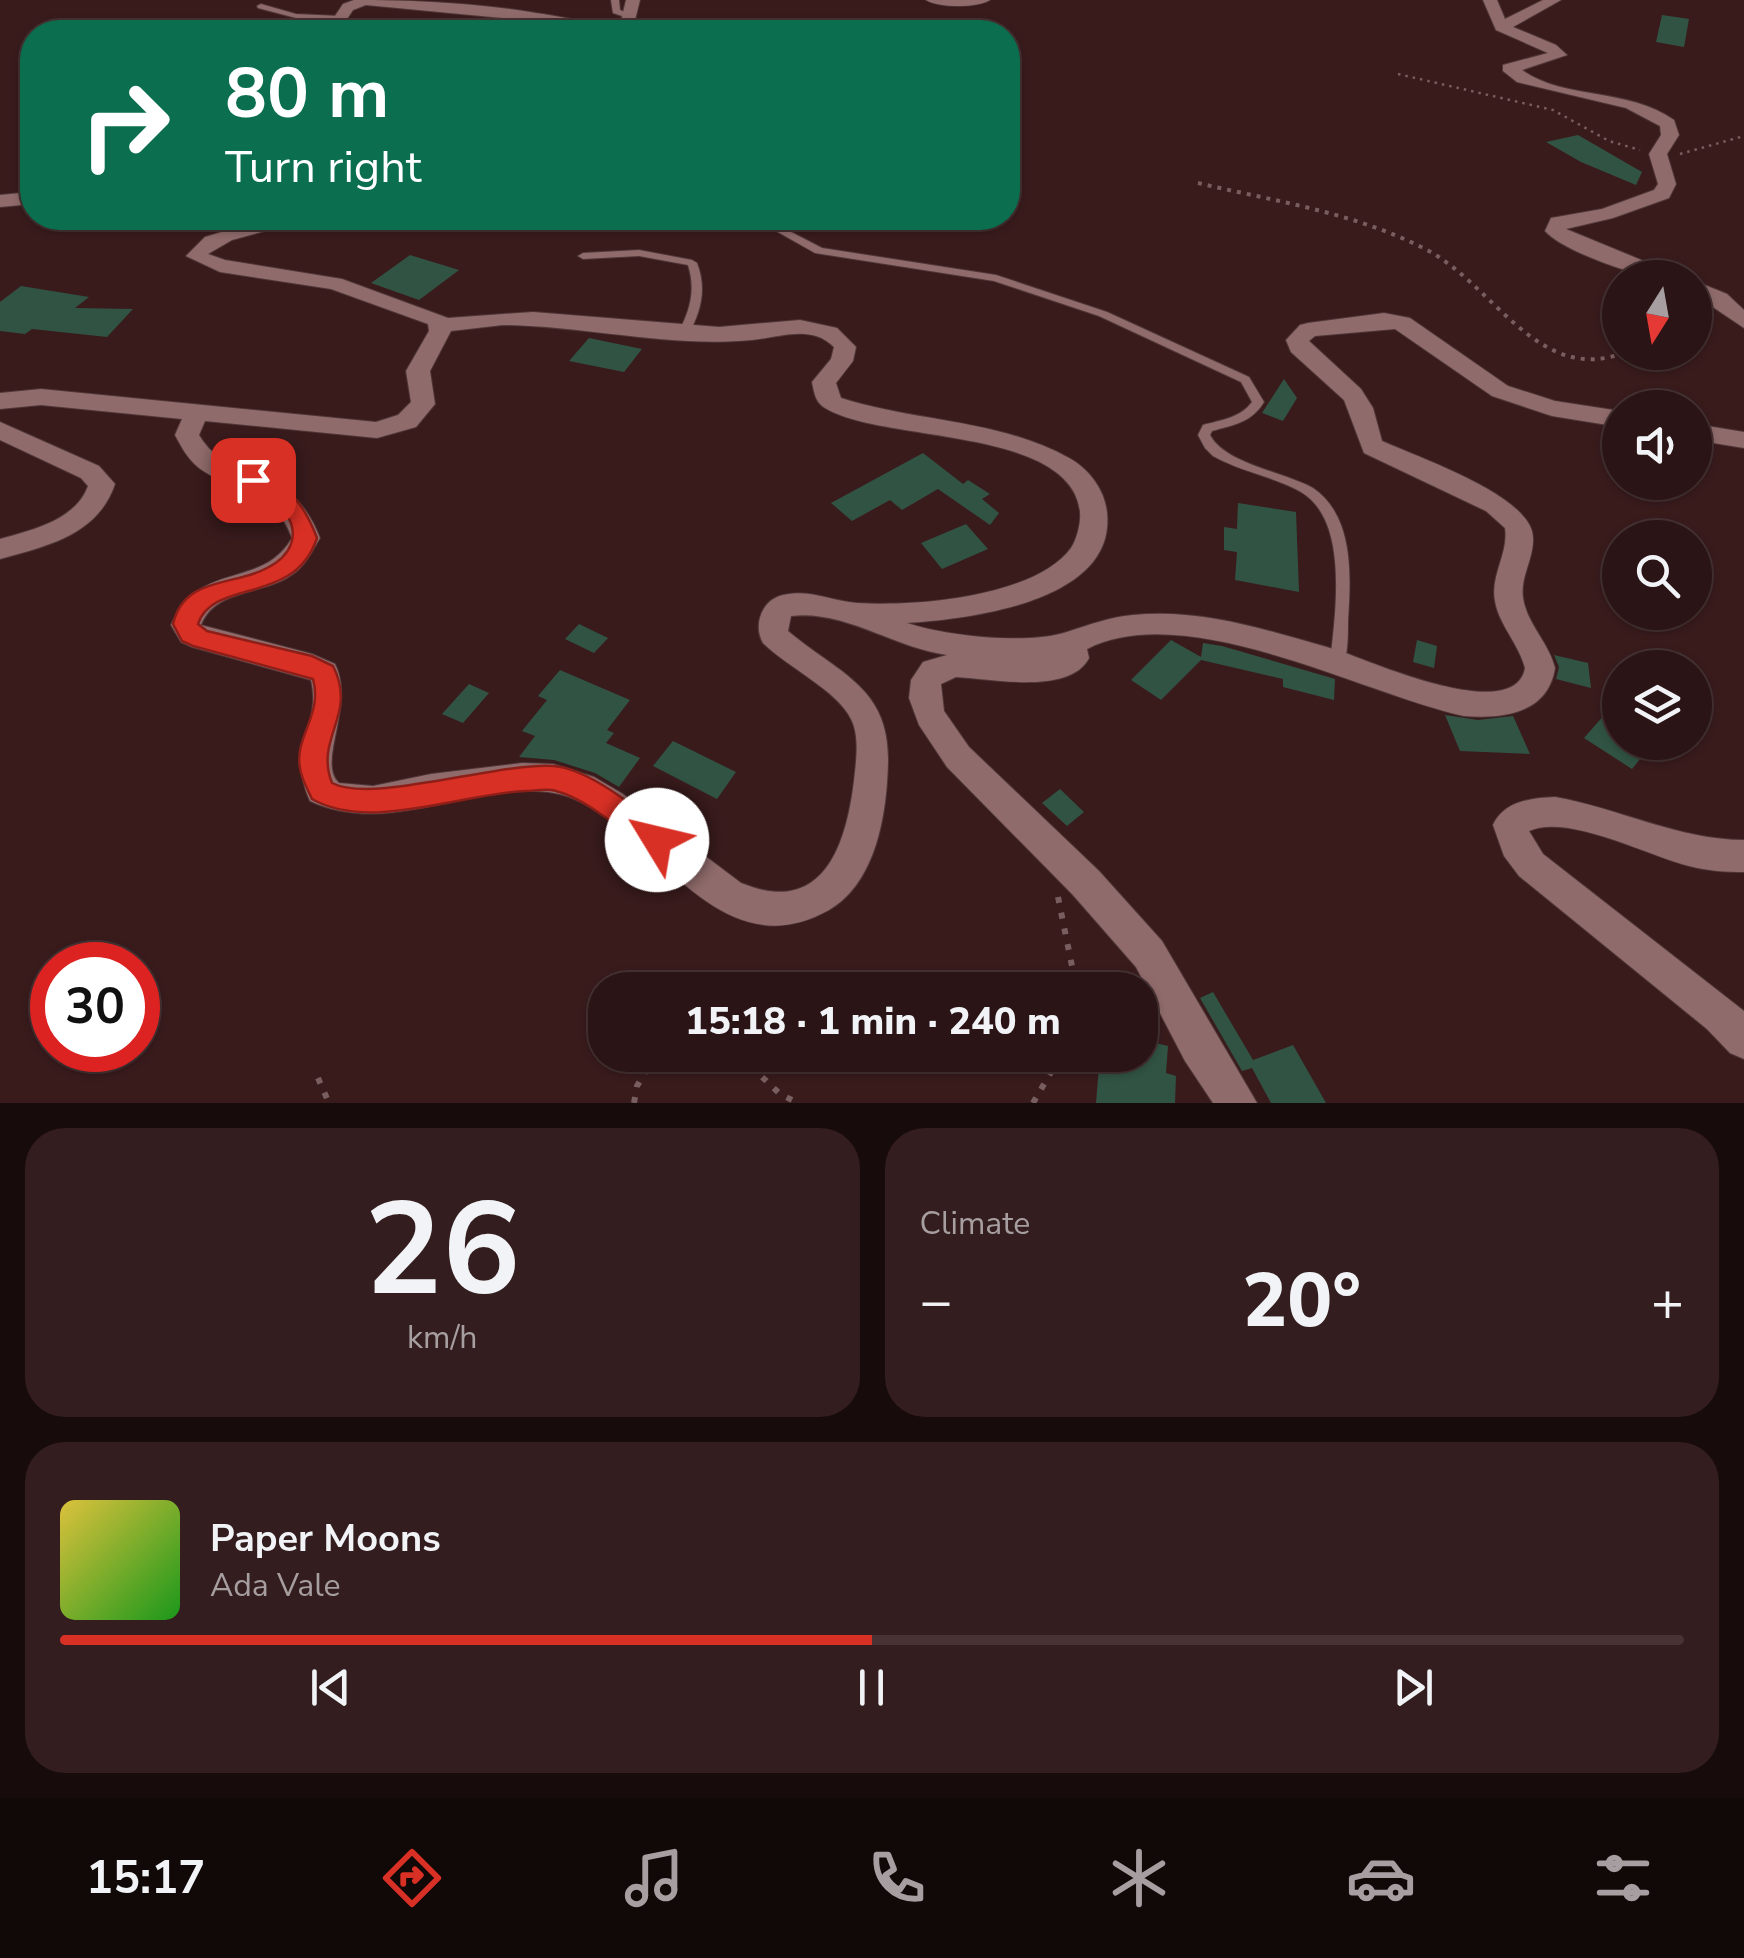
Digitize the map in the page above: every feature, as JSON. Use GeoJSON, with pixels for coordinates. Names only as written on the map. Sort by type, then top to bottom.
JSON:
{"type":"FeatureCollection","features":[{"type":"Feature","properties":{"kind":"street"},"geometry":{"type":"LineString","coordinates":[[343,20],[353,4],[378,0],[548,20]]}},
{"type":"Feature","properties":{"kind":"street"},"geometry":{"type":"LineString","coordinates":[[631,18],[633,0]]}},
{"type":"Feature","properties":{"kind":"street"},"geometry":{"type":"LineString","coordinates":[[933,0],[984,0]]}},
{"type":"Feature","properties":{"kind":"street"},"geometry":{"type":"LineString","coordinates":[[1490,0],[1502,28],[1559,55],[1511,65],[1512,72],[1620,102],[1662,118],[1671,130],[1658,157],[1666,184],[1662,194],[1606,214],[1558,222],[1556,230],[1573,242],[1624,260]]}},
{"type":"Feature","properties":{"kind":"street"},"geometry":{"type":"LineString","coordinates":[[1502,28],[1554,0]]}},
{"type":"Feature","properties":{"kind":"street"},"geometry":{"type":"LineString","coordinates":[[248,230],[201,246],[196,256],[220,266],[335,283],[432,315],[442,326]]}},
{"type":"Feature","properties":{"kind":"street"},"geometry":{"type":"LineString","coordinates":[[1712,296],[1744,321]]}},
{"type":"Feature","properties":{"kind":"street"},"geometry":{"type":"LineString","coordinates":[[0,401],[41,397],[358,429],[393,429],[424,404],[418,371],[442,326],[478,317],[520,315],[684,333],[752,333],[793,326],[830,332],[845,348],[842,362],[824,382],[827,397],[834,403],[953,428],[1040,454],[1072,472],[1094,509],[1094,539],[1080,562],[1068,571],[993,602],[960,609],[862,614]]}},
{"type":"Feature","properties":{"kind":"street"},"geometry":{"type":"LineString","coordinates":[[196,413],[186,435],[198,456],[227,473],[275,490],[296,510],[306,538],[292,564],[274,576],[216,592],[199,602],[186,624],[191,634],[202,639],[312,666],[324,673],[331,699],[317,738],[313,768],[322,791],[335,798],[366,802],[497,780],[556,778],[600,799],[740,902],[763,910],[802,904],[845,875],[871,771],[872,735],[862,708],[773,635],[771,627],[778,610],[798,603],[840,606],[894,631],[944,643],[1071,643],[1090,634],[1131,628],[1205,626],[1338,663],[1462,704],[1520,698],[1533,688],[1541,672],[1536,652],[1511,611],[1506,586],[1511,562],[1522,539],[1522,527],[1495,504],[1373,447],[1364,432],[1361,407],[1352,394],[1299,347],[1300,334],[1384,320],[1402,323],[1500,391],[1552,408],[1602,417]]}},
{"type":"Feature","properties":{"kind":"street"},"geometry":{"type":"LineString","coordinates":[[0,430],[90,472],[102,484],[97,500],[75,520],[54,532],[0,549]]}},
{"type":"Feature","properties":{"kind":"street"},"geometry":{"type":"LineString","coordinates":[[1712,435],[1744,440]]}},
{"type":"Feature","properties":{"kind":"street"},"geometry":{"type":"LineString","coordinates":[[1071,643],[1074,658],[1058,669],[956,665],[934,671],[926,680],[924,698],[930,716],[958,757],[1148,954],[1198,1047],[1237,1103]]}},
{"type":"Feature","properties":{"kind":"street"},"geometry":{"type":"LineString","coordinates":[[1744,856],[1695,855],[1586,816],[1556,812],[1534,810],[1518,815],[1510,825],[1516,845],[1532,865],[1721,1015],[1744,1039]]}},
{"type":"Feature","properties":{"kind":"lane"},"geometry":{"type":"LineString","coordinates":[[615,0],[616,10],[631,18]]}},
{"type":"Feature","properties":{"kind":"lane"},"geometry":{"type":"LineString","coordinates":[[261,6],[316,20]]}},
{"type":"Feature","properties":{"kind":"lane"},"geometry":{"type":"LineString","coordinates":[[781,230],[819,250],[996,278],[1104,314],[1245,380],[1258,402],[1254,412],[1207,428],[1204,435],[1212,449],[1225,457],[1290,483],[1323,504],[1342,563],[1338,663]]}},
{"type":"Feature","properties":{"kind":"lane"},"geometry":{"type":"LineString","coordinates":[[584,256],[639,253],[692,263],[698,289],[695,310],[684,333]]}},
{"type":"Feature","properties":{"kind":"path"},"geometry":{"type":"LineString","coordinates":[[1398,74],[1553,110],[1608,142],[1658,157],[1744,136]]}},
{"type":"Feature","properties":{"kind":"path"},"geometry":{"type":"LineString","coordinates":[[1198,184],[1368,226],[1418,245],[1476,284],[1548,351],[1589,360],[1602,357]]}},
{"type":"Feature","properties":{"kind":"path"},"geometry":{"type":"LineString","coordinates":[[1043,841],[1065,922],[1070,972]]}},
{"type":"Feature","properties":{"kind":"path"},"geometry":{"type":"LineString","coordinates":[[634,1103],[645,1072]]}},
{"type":"Feature","properties":{"kind":"path"},"geometry":{"type":"LineString","coordinates":[[757,1072],[780,1094],[798,1103]]}},
{"type":"Feature","properties":{"kind":"path"},"geometry":{"type":"LineString","coordinates":[[1032,1103],[1051,1072]]}},
{"type":"Feature","properties":{"kind":"path"},"geometry":{"type":"LineString","coordinates":[[318,1078],[329,1103]]}},
{"type":"Feature","properties":{"kind":"building"},"geometry":{"type":"Polygon","coordinates":[[[1662,15],[1689,19],[1684,47],[1656,42],[1662,15]]]}},
{"type":"Feature","properties":{"kind":"building"},"geometry":{"type":"Polygon","coordinates":[[[1578,135],[1642,172],[1636,185],[1546,142],[1578,135]]]}},
{"type":"Feature","properties":{"kind":"building"},"geometry":{"type":"Polygon","coordinates":[[[410,255],[459,270],[419,300],[371,283],[410,255]]]}},
{"type":"Feature","properties":{"kind":"building"},"geometry":{"type":"Polygon","coordinates":[[[21,286],[89,297],[75,308],[133,309],[107,337],[32,329],[25,334],[0,331],[0,302],[21,286]]]}},
{"type":"Feature","properties":{"kind":"building"},"geometry":{"type":"Polygon","coordinates":[[[589,338],[642,349],[624,372],[569,361],[589,338]]]}},
{"type":"Feature","properties":{"kind":"building"},"geometry":{"type":"Polygon","coordinates":[[[1284,379],[1297,398],[1283,421],[1262,413],[1284,379]]]}},
{"type":"Feature","properties":{"kind":"building"},"geometry":{"type":"Polygon","coordinates":[[[923,453],[963,484],[968,480],[990,494],[982,499],[999,513],[990,525],[938,489],[902,510],[890,500],[852,521],[831,503],[923,453]]]}},
{"type":"Feature","properties":{"kind":"building"},"geometry":{"type":"Polygon","coordinates":[[[1238,503],[1296,512],[1299,592],[1235,580],[1237,552],[1224,550],[1224,527],[1237,529],[1238,503]]]}},
{"type":"Feature","properties":{"kind":"building"},"geometry":{"type":"Polygon","coordinates":[[[966,524],[988,549],[942,569],[921,543],[966,524]]]}},
{"type":"Feature","properties":{"kind":"building"},"geometry":{"type":"Polygon","coordinates":[[[579,624],[608,638],[594,653],[565,639],[579,624]]]}},
{"type":"Feature","properties":{"kind":"building"},"geometry":{"type":"Polygon","coordinates":[[[1171,640],[1201,657],[1203,643],[1222,646],[1335,679],[1334,700],[1283,687],[1283,679],[1201,660],[1161,700],[1131,680],[1171,640]]]}},
{"type":"Feature","properties":{"kind":"building"},"geometry":{"type":"Polygon","coordinates":[[[1417,640],[1437,646],[1434,668],[1413,662],[1417,640]]]}},
{"type":"Feature","properties":{"kind":"building"},"geometry":{"type":"Polygon","coordinates":[[[1554,655],[1588,663],[1591,688],[1556,679],[1559,667],[1554,655]]]}},
{"type":"Feature","properties":{"kind":"building"},"geometry":{"type":"Polygon","coordinates":[[[560,670],[630,700],[607,730],[614,733],[606,743],[640,758],[619,787],[595,773],[554,760],[519,757],[535,736],[522,731],[547,700],[538,696],[560,670]]]}},
{"type":"Feature","properties":{"kind":"building"},"geometry":{"type":"Polygon","coordinates":[[[469,684],[489,693],[463,723],[442,714],[469,684]]]}},
{"type":"Feature","properties":{"kind":"building"},"geometry":{"type":"Polygon","coordinates":[[[1445,715],[1478,720],[1513,716],[1530,754],[1460,751],[1445,715]]]}},
{"type":"Feature","properties":{"kind":"building"},"geometry":{"type":"Polygon","coordinates":[[[1602,718],[1602,750],[1584,738],[1602,718]]]}},
{"type":"Feature","properties":{"kind":"building"},"geometry":{"type":"Polygon","coordinates":[[[673,741],[736,772],[717,799],[653,766],[673,741]]]}},
{"type":"Feature","properties":{"kind":"building"},"geometry":{"type":"Polygon","coordinates":[[[1618,760],[1639,760],[1632,769],[1618,760]]]}},
{"type":"Feature","properties":{"kind":"building"},"geometry":{"type":"Polygon","coordinates":[[[1060,789],[1084,812],[1067,826],[1042,803],[1060,789]]]}},
{"type":"Feature","properties":{"kind":"building"},"geometry":{"type":"Polygon","coordinates":[[[1213,992],[1253,1060],[1293,1045],[1326,1103],[1271,1103],[1252,1068],[1242,1071],[1200,998],[1213,992]]]}},
{"type":"Feature","properties":{"kind":"building"},"geometry":{"type":"Polygon","coordinates":[[[1158,1044],[1168,1046],[1166,1073],[1176,1076],[1175,1103],[1096,1103],[1099,1072],[1158,1072],[1158,1044]]]}},
{"type":"Feature","properties":{"kind":"route"},"geometry":{"type":"LineString","coordinates":[[253,480],[275,490],[296,510],[306,538],[302,552],[274,576],[232,586],[199,602],[186,624],[191,634],[202,639],[312,666],[324,673],[331,699],[313,756],[316,780],[322,791],[335,798],[366,802],[497,780],[556,778],[600,799],[657,840]]}}]}
